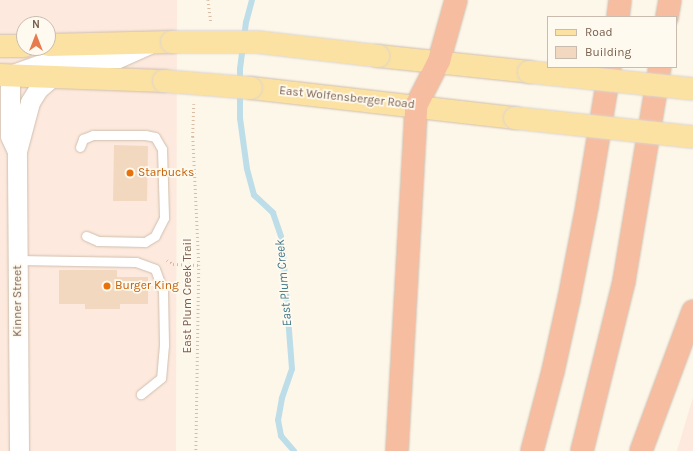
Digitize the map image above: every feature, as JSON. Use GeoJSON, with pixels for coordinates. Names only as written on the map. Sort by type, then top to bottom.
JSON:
{"type":"FeatureCollection","features":[{"type":"Feature","properties":{"kind":"highway"},"geometry":{"type":"LineString","coordinates":[[397,451],[404,371],[416,106],[439,62],[456,0]]}},
{"type":"Feature","properties":{"kind":"highway"},"geometry":{"type":"LineString","coordinates":[[618,16],[620,0]]}},
{"type":"Feature","properties":{"kind":"highway"},"geometry":{"type":"LineString","coordinates":[[667,16],[670,0]]}},
{"type":"Feature","properties":{"kind":"highway"},"geometry":{"type":"LineString","coordinates":[[532,451],[553,371],[570,292],[610,68]]}},
{"type":"Feature","properties":{"kind":"highway"},"geometry":{"type":"LineString","coordinates":[[582,451],[624,281],[660,68]]}},
{"type":"Feature","properties":{"kind":"highway"},"geometry":{"type":"LineString","coordinates":[[641,451],[688,331],[693,311]]}},
{"type":"Feature","properties":{"kind":"main road"},"geometry":{"type":"LineString","coordinates":[[56,45],[163,42],[258,42],[693,89]]}},
{"type":"Feature","properties":{"kind":"main road"},"geometry":{"type":"LineString","coordinates":[[0,46],[16,46]]}},
{"type":"Feature","properties":{"kind":"main road","name":"East Wolfensberger Road"},"geometry":{"type":"LineString","coordinates":[[5,76],[54,76],[164,81],[369,101],[693,137]]}},
{"type":"Feature","properties":{"kind":"street"},"geometry":{"type":"LineString","coordinates":[[5,76],[58,58],[118,58],[163,42]]}},
{"type":"Feature","properties":{"kind":"street","name":"Kinner Street"},"geometry":{"type":"LineString","coordinates":[[5,76],[18,260],[19,451]]}},
{"type":"Feature","properties":{"kind":"street","name":"Kinner Street"},"geometry":{"type":"LineString","coordinates":[[9,141],[38,89],[54,76]]}},
{"type":"Feature","properties":{"kind":"lane"},"geometry":{"type":"LineString","coordinates":[[80,148],[83,139],[93,135],[146,135],[155,137],[162,149],[164,218],[155,236],[145,242],[98,241],[86,236]]}},
{"type":"Feature","properties":{"kind":"lane"},"geometry":{"type":"LineString","coordinates":[[18,260],[136,262],[155,269],[163,291],[164,346],[161,378],[141,394]]}},
{"type":"Feature","properties":{"kind":"path"},"geometry":{"type":"LineString","coordinates":[[208,0],[211,24]]}},
{"type":"Feature","properties":{"kind":"path","name":"East Plum Creek Trail"},"geometry":{"type":"LineString","coordinates":[[194,102],[193,137],[199,265],[196,451]]}},
{"type":"Feature","properties":{"kind":"shaded area"},"geometry":{"type":"Polygon","coordinates":[[[0,0],[177,0],[176,451],[0,451],[0,0]]]}},
{"type":"Feature","properties":{"kind":"shaded area"},"geometry":{"type":"Polygon","coordinates":[[[693,397],[693,451],[677,451],[693,397]]]}},
{"type":"Feature","properties":{"kind":"building","name":"Starbucks"},"geometry":{"type":"Polygon","coordinates":[[[114,145],[148,146],[147,201],[113,201],[114,145]]]}},
{"type":"Feature","properties":{"kind":"building"},"geometry":{"type":"Polygon","coordinates":[[[59,270],[117,270],[117,277],[148,277],[148,304],[120,304],[120,309],[85,309],[85,304],[59,304],[59,270]]]}},
{"type":"Feature","properties":{"kind":"waterway","name":"East Plum Creek"},"geometry":{"type":"LineString","coordinates":[[252,0],[246,22],[240,69],[240,118],[247,169],[254,195],[273,213],[282,239],[292,369],[282,398],[278,420],[281,436],[294,451]]}},
{"type":"Feature","properties":{"kind":"place","name":"Starbucks"},"geometry":{"type":"Point","coordinates":[130,173]}},
{"type":"Feature","properties":{"kind":"place","name":"Burger King"},"geometry":{"type":"Point","coordinates":[107,286]}}]}
